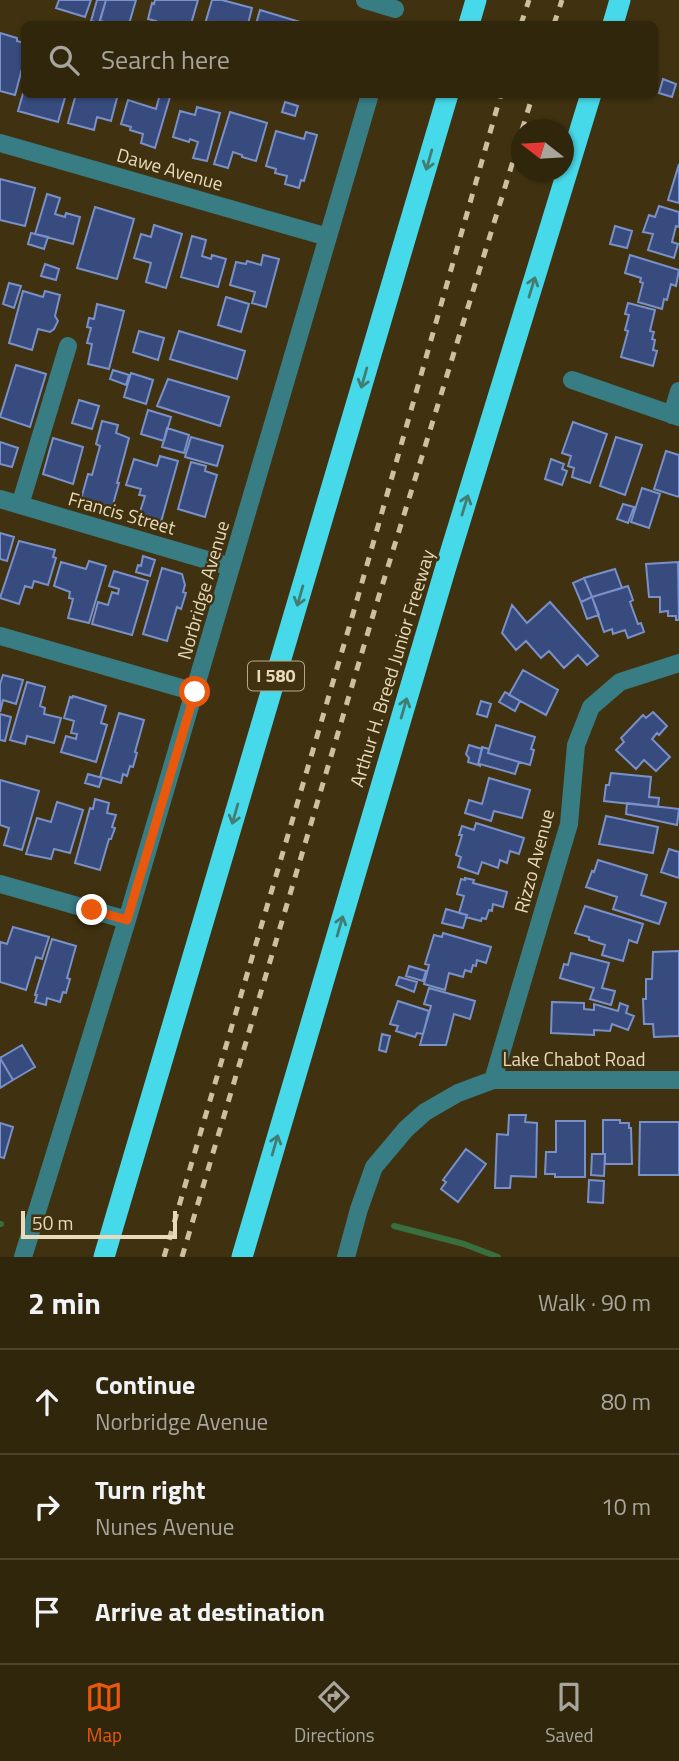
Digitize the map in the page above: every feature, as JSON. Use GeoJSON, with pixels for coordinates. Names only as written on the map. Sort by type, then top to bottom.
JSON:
{"type":"FeatureCollection","features":[{"type":"Feature","properties":{"kind":"highway"},"geometry":{"type":"LineString","coordinates":[[464,21],[468,0]]}},
{"type":"Feature","properties":{"kind":"highway"},"geometry":{"type":"LineString","coordinates":[[470,21],[476,0]]}},
{"type":"Feature","properties":{"kind":"highway"},"geometry":{"type":"LineString","coordinates":[[614,21],[620,0]]}},
{"type":"Feature","properties":{"kind":"highway","name":"I 580"},"geometry":{"type":"LineString","coordinates":[[104,1257],[447,98]]}},
{"type":"Feature","properties":{"kind":"highway","name":"Arthur H. Breed Junior Freeway"},"geometry":{"type":"LineString","coordinates":[[242,1257],[445,570],[590,98]]}},
{"type":"Feature","properties":{"kind":"highway"},"geometry":{"type":"LineString","coordinates":[[254,1257],[267,1174]]}},
{"type":"Feature","properties":{"kind":"street"},"geometry":{"type":"LineString","coordinates":[[365,0],[394,11]]}},
{"type":"Feature","properties":{"kind":"street","name":"Norbridge Avenue"},"geometry":{"type":"LineString","coordinates":[[23,1257],[127,920],[369,98]]}},
{"type":"Feature","properties":{"kind":"street","name":"Dawe Avenue"},"geometry":{"type":"LineString","coordinates":[[0,143],[328,237]]}},
{"type":"Feature","properties":{"kind":"street"},"geometry":{"type":"LineString","coordinates":[[20,505],[68,346]]}},
{"type":"Feature","properties":{"kind":"street"},"geometry":{"type":"LineString","coordinates":[[572,380],[675,416],[679,391]]}},
{"type":"Feature","properties":{"kind":"street","name":"Francis Street"},"geometry":{"type":"LineString","coordinates":[[0,499],[232,567]]}},
{"type":"Feature","properties":{"kind":"street"},"geometry":{"type":"LineString","coordinates":[[0,636],[195,692]]}},
{"type":"Feature","properties":{"kind":"street","name":"Rizzo Avenue"},"geometry":{"type":"LineString","coordinates":[[493,1080],[569,824],[576,745],[591,707],[620,682],[679,663]]}},
{"type":"Feature","properties":{"kind":"street"},"geometry":{"type":"LineString","coordinates":[[0,884],[127,920]]}},
{"type":"Feature","properties":{"kind":"street","name":"Lake Chabot Road"},"geometry":{"type":"LineString","coordinates":[[346,1257],[374,1167],[406,1129],[425,1112],[458,1093],[493,1080],[679,1080]]}},
{"type":"Feature","properties":{"kind":"building"},"geometry":{"type":"Polygon","coordinates":[[[59,0],[91,0],[85,17],[56,8],[59,0]]]}},
{"type":"Feature","properties":{"kind":"building"},"geometry":{"type":"Polygon","coordinates":[[[97,0],[106,0],[100,21],[91,21],[97,0]]]}},
{"type":"Feature","properties":{"kind":"building"},"geometry":{"type":"Polygon","coordinates":[[[106,0],[136,0],[130,21],[100,21],[106,0]]]}},
{"type":"Feature","properties":{"kind":"building"},"geometry":{"type":"Polygon","coordinates":[[[155,0],[198,0],[192,21],[148,19],[152,3],[154,4],[155,0]]]}},
{"type":"Feature","properties":{"kind":"building"},"geometry":{"type":"Polygon","coordinates":[[[212,0],[252,8],[249,21],[206,21],[212,0]]]}},
{"type":"Feature","properties":{"kind":"building"},"geometry":{"type":"Polygon","coordinates":[[[260,10],[297,21],[257,21],[260,10]]]}},
{"type":"Feature","properties":{"kind":"building"},"geometry":{"type":"Polygon","coordinates":[[[0,33],[17,38],[21,42],[21,72],[15,95],[0,91],[0,33]]]}},
{"type":"Feature","properties":{"kind":"building"},"geometry":{"type":"Polygon","coordinates":[[[663,79],[676,84],[672,97],[659,93],[663,79]]]}},
{"type":"Feature","properties":{"kind":"building"},"geometry":{"type":"Polygon","coordinates":[[[22,98],[65,98],[58,122],[18,111],[22,98]]]}},
{"type":"Feature","properties":{"kind":"building"},"geometry":{"type":"Polygon","coordinates":[[[75,98],[117,98],[111,121],[97,117],[94,130],[68,123],[75,98]]]}},
{"type":"Feature","properties":{"kind":"building"},"geometry":{"type":"Polygon","coordinates":[[[159,98],[170,98],[155,148],[141,143],[143,134],[121,124],[128,100],[156,109],[159,98]]]}},
{"type":"Feature","properties":{"kind":"building"},"geometry":{"type":"Polygon","coordinates":[[[285,102],[298,106],[295,116],[282,112],[285,102]]]}},
{"type":"Feature","properties":{"kind":"building"},"geometry":{"type":"Polygon","coordinates":[[[197,107],[220,113],[207,161],[193,158],[198,142],[173,137],[180,111],[195,115],[197,107]]]}},
{"type":"Feature","properties":{"kind":"building"},"geometry":{"type":"Polygon","coordinates":[[[230,112],[267,123],[256,161],[233,152],[228,168],[214,164],[230,112]]]}},
{"type":"Feature","properties":{"kind":"building"},"geometry":{"type":"Polygon","coordinates":[[[276,131],[304,139],[306,132],[317,135],[304,181],[301,180],[299,188],[285,184],[287,176],[275,173],[276,169],[266,166],[276,131]]]}},
{"type":"Feature","properties":{"kind":"building"},"geometry":{"type":"Polygon","coordinates":[[[679,164],[679,203],[668,200],[679,164]]]}},
{"type":"Feature","properties":{"kind":"building"},"geometry":{"type":"Polygon","coordinates":[[[0,179],[35,188],[25,226],[0,220],[0,179]]]}},
{"type":"Feature","properties":{"kind":"building"},"geometry":{"type":"Polygon","coordinates":[[[47,194],[60,198],[55,214],[65,217],[66,213],[80,217],[73,244],[35,234],[47,194]]]}},
{"type":"Feature","properties":{"kind":"building"},"geometry":{"type":"Polygon","coordinates":[[[659,206],[679,212],[679,227],[676,226],[672,242],[678,244],[674,258],[648,250],[653,234],[643,232],[649,215],[655,217],[659,206]]]}},
{"type":"Feature","properties":{"kind":"building"},"geometry":{"type":"Polygon","coordinates":[[[95,207],[134,219],[117,279],[77,268],[95,207]]]}},
{"type":"Feature","properties":{"kind":"building"},"geometry":{"type":"Polygon","coordinates":[[[154,225],[182,234],[166,288],[146,282],[151,263],[134,258],[141,234],[151,237],[154,225]]]}},
{"type":"Feature","properties":{"kind":"building"},"geometry":{"type":"Polygon","coordinates":[[[615,226],[632,231],[627,248],[610,244],[615,226]]]}},
{"type":"Feature","properties":{"kind":"building"},"geometry":{"type":"Polygon","coordinates":[[[31,233],[48,237],[44,249],[28,244],[31,233]]]}},
{"type":"Feature","properties":{"kind":"building"},"geometry":{"type":"Polygon","coordinates":[[[192,236],[206,240],[202,256],[211,259],[212,255],[226,259],[218,287],[181,277],[192,236]]]}},
{"type":"Feature","properties":{"kind":"building"},"geometry":{"type":"Polygon","coordinates":[[[263,255],[279,259],[266,307],[252,303],[255,292],[230,285],[236,262],[246,264],[247,261],[261,265],[263,255]]]}},
{"type":"Feature","properties":{"kind":"building"},"geometry":{"type":"Polygon","coordinates":[[[630,255],[679,270],[676,286],[671,284],[662,309],[638,302],[643,283],[640,282],[641,278],[625,273],[630,255]]]}},
{"type":"Feature","properties":{"kind":"building"},"geometry":{"type":"Polygon","coordinates":[[[45,264],[59,269],[56,280],[41,276],[45,264]]]}},
{"type":"Feature","properties":{"kind":"building"},"geometry":{"type":"Polygon","coordinates":[[[9,283],[21,286],[14,308],[3,304],[9,283]]]}},
{"type":"Feature","properties":{"kind":"building"},"geometry":{"type":"Polygon","coordinates":[[[23,291],[43,297],[45,291],[60,295],[55,316],[58,321],[54,329],[50,332],[38,329],[32,350],[9,343],[23,291]]]}},
{"type":"Feature","properties":{"kind":"building"},"geometry":{"type":"Polygon","coordinates":[[[226,297],[249,304],[241,332],[218,325],[226,297]]]}},
{"type":"Feature","properties":{"kind":"building"},"geometry":{"type":"Polygon","coordinates":[[[628,303],[655,310],[650,331],[654,332],[653,350],[657,351],[653,366],[621,357],[628,331],[625,330],[629,315],[625,314],[628,303]]]}},
{"type":"Feature","properties":{"kind":"building"},"geometry":{"type":"Polygon","coordinates":[[[97,304],[124,311],[109,369],[88,364],[92,344],[87,343],[91,328],[87,327],[89,318],[94,319],[97,304]]]}},
{"type":"Feature","properties":{"kind":"building"},"geometry":{"type":"Polygon","coordinates":[[[139,331],[164,338],[158,360],[133,352],[139,331]]]}},
{"type":"Feature","properties":{"kind":"building"},"geometry":{"type":"Polygon","coordinates":[[[179,331],[245,351],[237,379],[170,359],[179,331]]]}},
{"type":"Feature","properties":{"kind":"building"},"geometry":{"type":"Polygon","coordinates":[[[16,365],[46,374],[30,427],[0,417],[16,365]]]}},
{"type":"Feature","properties":{"kind":"building"},"geometry":{"type":"Polygon","coordinates":[[[113,370],[129,375],[126,385],[110,379],[113,370]]]}},
{"type":"Feature","properties":{"kind":"building"},"geometry":{"type":"Polygon","coordinates":[[[131,373],[153,380],[146,404],[124,397],[131,373]]]}},
{"type":"Feature","properties":{"kind":"building"},"geometry":{"type":"Polygon","coordinates":[[[168,379],[229,397],[220,426],[157,406],[168,379]]]}},
{"type":"Feature","properties":{"kind":"building"},"geometry":{"type":"Polygon","coordinates":[[[79,400],[99,406],[92,429],[72,423],[79,400]]]}},
{"type":"Feature","properties":{"kind":"building"},"geometry":{"type":"Polygon","coordinates":[[[148,410],[171,417],[164,441],[141,434],[148,410]]]}},
{"type":"Feature","properties":{"kind":"building"},"geometry":{"type":"Polygon","coordinates":[[[102,421],[118,425],[116,433],[129,438],[112,508],[81,499],[88,474],[92,475],[100,446],[96,444],[102,421]]]}},
{"type":"Feature","properties":{"kind":"building"},"geometry":{"type":"Polygon","coordinates":[[[573,422],[607,434],[590,483],[572,477],[574,468],[568,466],[571,456],[562,453],[573,422]]]}},
{"type":"Feature","properties":{"kind":"building"},"geometry":{"type":"Polygon","coordinates":[[[167,428],[189,435],[184,453],[162,447],[167,428]]]}},
{"type":"Feature","properties":{"kind":"building"},"geometry":{"type":"Polygon","coordinates":[[[191,437],[223,446],[217,466],[185,457],[191,437]]]}},
{"type":"Feature","properties":{"kind":"building"},"geometry":{"type":"Polygon","coordinates":[[[616,437],[642,445],[625,495],[600,486],[616,437]]]}},
{"type":"Feature","properties":{"kind":"building"},"geometry":{"type":"Polygon","coordinates":[[[53,438],[83,447],[73,484],[43,474],[53,438]]]}},
{"type":"Feature","properties":{"kind":"building"},"geometry":{"type":"Polygon","coordinates":[[[0,442],[18,448],[12,467],[0,464],[0,442]]]}},
{"type":"Feature","properties":{"kind":"building"},"geometry":{"type":"Polygon","coordinates":[[[666,451],[679,455],[679,497],[654,489],[666,451]]]}},
{"type":"Feature","properties":{"kind":"building"},"geometry":{"type":"Polygon","coordinates":[[[160,456],[178,461],[161,522],[139,515],[145,496],[139,495],[141,489],[126,485],[134,459],[157,466],[160,456]]]}},
{"type":"Feature","properties":{"kind":"building"},"geometry":{"type":"Polygon","coordinates":[[[551,459],[564,464],[562,469],[567,471],[562,485],[545,479],[551,459]]]}},
{"type":"Feature","properties":{"kind":"building"},"geometry":{"type":"Polygon","coordinates":[[[191,462],[206,466],[205,471],[217,475],[205,517],[178,509],[191,462]]]}},
{"type":"Feature","properties":{"kind":"building"},"geometry":{"type":"Polygon","coordinates":[[[642,488],[660,494],[649,528],[631,522],[642,488]]]}},
{"type":"Feature","properties":{"kind":"building"},"geometry":{"type":"Polygon","coordinates":[[[623,504],[634,507],[628,523],[617,519],[623,504]]]}},
{"type":"Feature","properties":{"kind":"building"},"geometry":{"type":"Polygon","coordinates":[[[0,533],[14,537],[7,561],[0,559],[0,533]]]}},
{"type":"Feature","properties":{"kind":"building"},"geometry":{"type":"Polygon","coordinates":[[[19,541],[55,550],[53,557],[56,558],[48,585],[34,581],[32,588],[25,586],[19,604],[0,598],[19,541]]]}},
{"type":"Feature","properties":{"kind":"building"},"geometry":{"type":"Polygon","coordinates":[[[143,556],[155,560],[150,576],[136,572],[138,565],[141,566],[143,556]]]}},
{"type":"Feature","properties":{"kind":"building"},"geometry":{"type":"Polygon","coordinates":[[[89,561],[106,566],[89,623],[68,618],[73,599],[69,598],[70,592],[54,586],[61,562],[86,569],[89,561]]]}},
{"type":"Feature","properties":{"kind":"building"},"geometry":{"type":"Polygon","coordinates":[[[678,562],[679,620],[676,620],[676,616],[668,616],[668,611],[660,612],[660,597],[649,597],[646,564],[678,562]]]}},
{"type":"Feature","properties":{"kind":"building"},"geometry":{"type":"Polygon","coordinates":[[[162,568],[182,574],[185,585],[183,592],[186,593],[181,609],[177,607],[167,641],[143,634],[162,568]]]}},
{"type":"Feature","properties":{"kind":"building"},"geometry":{"type":"Polygon","coordinates":[[[615,569],[622,588],[592,597],[584,578],[615,569]]]}},
{"type":"Feature","properties":{"kind":"building"},"geometry":{"type":"Polygon","coordinates":[[[114,571],[148,581],[132,635],[92,624],[98,602],[108,605],[112,592],[118,594],[119,589],[109,586],[114,571]]]}},
{"type":"Feature","properties":{"kind":"building"},"geometry":{"type":"Polygon","coordinates":[[[584,578],[592,597],[581,602],[573,583],[584,578]]]}},
{"type":"Feature","properties":{"kind":"building"},"geometry":{"type":"Polygon","coordinates":[[[628,586],[633,600],[630,602],[644,632],[628,638],[625,630],[613,634],[612,629],[604,632],[592,597],[628,586]]]}},
{"type":"Feature","properties":{"kind":"building"},"geometry":{"type":"Polygon","coordinates":[[[592,597],[599,615],[587,619],[581,602],[592,597]]]}},
{"type":"Feature","properties":{"kind":"building"},"geometry":{"type":"Polygon","coordinates":[[[550,602],[598,656],[587,665],[578,655],[564,668],[549,651],[541,658],[526,641],[516,650],[502,633],[512,605],[527,623],[550,602]]]}},
{"type":"Feature","properties":{"kind":"building"},"geometry":{"type":"Polygon","coordinates":[[[523,670],[558,690],[546,715],[509,695],[523,670]]]}},
{"type":"Feature","properties":{"kind":"building"},"geometry":{"type":"Polygon","coordinates":[[[3,675],[23,680],[16,704],[3,700],[0,712],[0,684],[3,675]]]}},
{"type":"Feature","properties":{"kind":"building"},"geometry":{"type":"Polygon","coordinates":[[[27,682],[45,687],[40,706],[45,708],[44,714],[61,718],[54,743],[27,736],[25,744],[10,740],[27,682]]]}},
{"type":"Feature","properties":{"kind":"building"},"geometry":{"type":"Polygon","coordinates":[[[505,692],[520,701],[515,711],[499,702],[505,692]]]}},
{"type":"Feature","properties":{"kind":"building"},"geometry":{"type":"Polygon","coordinates":[[[70,697],[106,706],[101,723],[107,725],[96,762],[61,752],[66,736],[76,739],[77,734],[71,733],[74,721],[64,718],[70,697]]]}},
{"type":"Feature","properties":{"kind":"building"},"geometry":{"type":"Polygon","coordinates":[[[481,701],[491,704],[487,717],[477,714],[481,701]]]}},
{"type":"Feature","properties":{"kind":"building"},"geometry":{"type":"Polygon","coordinates":[[[653,712],[667,726],[652,739],[670,757],[656,771],[644,760],[636,769],[616,750],[624,742],[621,738],[643,715],[646,718],[653,712]]]}},
{"type":"Feature","properties":{"kind":"building"},"geometry":{"type":"Polygon","coordinates":[[[119,713],[144,720],[133,767],[130,766],[127,776],[123,774],[121,783],[100,777],[119,713]]]}},
{"type":"Feature","properties":{"kind":"building"},"geometry":{"type":"Polygon","coordinates":[[[0,714],[11,717],[5,741],[0,740],[0,714]]]}},
{"type":"Feature","properties":{"kind":"building"},"geometry":{"type":"Polygon","coordinates":[[[496,725],[535,737],[530,765],[488,753],[496,725]]]}},
{"type":"Feature","properties":{"kind":"building"},"geometry":{"type":"Polygon","coordinates":[[[469,745],[482,749],[478,765],[468,762],[466,754],[469,745]]]}},
{"type":"Feature","properties":{"kind":"building"},"geometry":{"type":"Polygon","coordinates":[[[482,747],[489,749],[488,753],[519,762],[515,774],[478,765],[482,747]]]}},
{"type":"Feature","properties":{"kind":"building"},"geometry":{"type":"Polygon","coordinates":[[[611,773],[651,777],[649,797],[659,798],[658,807],[604,801],[611,773]]]}},
{"type":"Feature","properties":{"kind":"building"},"geometry":{"type":"Polygon","coordinates":[[[88,774],[102,778],[99,787],[85,783],[88,774]]]}},
{"type":"Feature","properties":{"kind":"building"},"geometry":{"type":"Polygon","coordinates":[[[489,778],[530,790],[522,818],[494,811],[491,821],[465,813],[469,800],[482,804],[489,778]]]}},
{"type":"Feature","properties":{"kind":"building"},"geometry":{"type":"Polygon","coordinates":[[[0,780],[39,791],[22,850],[4,845],[9,828],[0,825],[0,780]]]}},
{"type":"Feature","properties":{"kind":"building"},"geometry":{"type":"Polygon","coordinates":[[[95,799],[109,803],[107,813],[116,815],[112,827],[115,828],[100,870],[75,863],[95,799]]]}},
{"type":"Feature","properties":{"kind":"building"},"geometry":{"type":"Polygon","coordinates":[[[57,802],[83,810],[70,853],[54,849],[51,859],[26,854],[37,818],[51,822],[57,802]]]}},
{"type":"Feature","properties":{"kind":"building"},"geometry":{"type":"Polygon","coordinates":[[[627,803],[679,809],[677,825],[626,814],[627,803]]]}},
{"type":"Feature","properties":{"kind":"building"},"geometry":{"type":"Polygon","coordinates":[[[606,816],[658,827],[653,853],[599,844],[606,816]]]}},
{"type":"Feature","properties":{"kind":"building"},"geometry":{"type":"Polygon","coordinates":[[[476,823],[524,838],[519,854],[510,851],[507,863],[500,860],[498,868],[482,862],[478,874],[458,867],[461,857],[456,855],[462,826],[474,830],[476,823]]]}},
{"type":"Feature","properties":{"kind":"building"},"geometry":{"type":"Polygon","coordinates":[[[669,849],[679,852],[679,878],[661,872],[669,849]]]}},
{"type":"Feature","properties":{"kind":"building"},"geometry":{"type":"Polygon","coordinates":[[[598,860],[647,875],[641,895],[666,903],[659,924],[613,909],[617,897],[586,887],[598,860]]]}},
{"type":"Feature","properties":{"kind":"building"},"geometry":{"type":"Polygon","coordinates":[[[461,879],[474,880],[473,883],[507,892],[503,907],[493,904],[492,911],[489,910],[486,919],[482,918],[481,921],[459,913],[464,896],[457,894],[461,879]]]}},
{"type":"Feature","properties":{"kind":"building"},"geometry":{"type":"Polygon","coordinates":[[[585,906],[643,924],[637,943],[629,940],[623,961],[602,955],[605,945],[575,933],[585,906]]]}},
{"type":"Feature","properties":{"kind":"building"},"geometry":{"type":"Polygon","coordinates":[[[446,909],[467,915],[463,928],[442,923],[446,909]]]}},
{"type":"Feature","properties":{"kind":"building"},"geometry":{"type":"Polygon","coordinates":[[[13,927],[49,937],[42,959],[36,957],[26,990],[0,982],[0,945],[1,942],[7,944],[13,927]]]}},
{"type":"Feature","properties":{"kind":"building"},"geometry":{"type":"Polygon","coordinates":[[[443,933],[491,947],[486,963],[477,960],[476,966],[473,965],[471,972],[465,970],[463,977],[449,973],[445,990],[424,984],[429,965],[425,964],[434,935],[442,937],[443,933]]]}},
{"type":"Feature","properties":{"kind":"building"},"geometry":{"type":"Polygon","coordinates":[[[52,939],[76,946],[67,978],[70,979],[66,993],[63,992],[60,1002],[47,998],[46,1005],[35,1002],[35,995],[52,939]]]}},
{"type":"Feature","properties":{"kind":"building"},"geometry":{"type":"Polygon","coordinates":[[[679,951],[679,1036],[654,1037],[653,1024],[644,1024],[643,999],[646,999],[646,979],[652,979],[653,952],[679,951]]]}},
{"type":"Feature","properties":{"kind":"building"},"geometry":{"type":"Polygon","coordinates":[[[571,953],[609,963],[602,988],[615,991],[611,1005],[590,999],[594,988],[560,978],[571,953]]]}},
{"type":"Feature","properties":{"kind":"building"},"geometry":{"type":"Polygon","coordinates":[[[409,966],[426,971],[423,981],[406,976],[409,966]]]}},
{"type":"Feature","properties":{"kind":"building"},"geometry":{"type":"Polygon","coordinates":[[[399,977],[417,982],[414,992],[396,985],[399,977]]]}},
{"type":"Feature","properties":{"kind":"building"},"geometry":{"type":"Polygon","coordinates":[[[429,988],[475,1001],[470,1019],[454,1014],[446,1045],[420,1045],[431,1006],[424,1004],[429,988]]]}},
{"type":"Feature","properties":{"kind":"building"},"geometry":{"type":"Polygon","coordinates":[[[398,1001],[429,1011],[423,1034],[417,1033],[415,1037],[396,1031],[398,1026],[390,1024],[398,1001]]]}},
{"type":"Feature","properties":{"kind":"building"},"geometry":{"type":"Polygon","coordinates":[[[552,1002],[584,1003],[584,1009],[594,1010],[594,1004],[618,1011],[620,1003],[628,1006],[626,1013],[634,1016],[628,1030],[612,1024],[610,1031],[594,1030],[594,1035],[551,1033],[552,1002]]]}},
{"type":"Feature","properties":{"kind":"building"},"geometry":{"type":"Polygon","coordinates":[[[382,1034],[390,1036],[386,1052],[379,1050],[382,1034]]]}},
{"type":"Feature","properties":{"kind":"building"},"geometry":{"type":"Polygon","coordinates":[[[22,1045],[35,1067],[13,1080],[0,1058],[22,1045]]]}},
{"type":"Feature","properties":{"kind":"building"},"geometry":{"type":"Polygon","coordinates":[[[0,1058],[13,1080],[0,1088],[0,1058]]]}},
{"type":"Feature","properties":{"kind":"building"},"geometry":{"type":"Polygon","coordinates":[[[509,1115],[526,1115],[525,1122],[537,1123],[536,1177],[511,1176],[510,1188],[495,1188],[497,1134],[508,1135],[509,1115]]]}},
{"type":"Feature","properties":{"kind":"building"},"geometry":{"type":"Polygon","coordinates":[[[603,1120],[629,1123],[632,1164],[605,1164],[603,1120]]]}},
{"type":"Feature","properties":{"kind":"building"},"geometry":{"type":"Polygon","coordinates":[[[556,1121],[585,1121],[585,1177],[555,1177],[555,1174],[545,1174],[546,1152],[556,1152],[556,1121]]]}},
{"type":"Feature","properties":{"kind":"building"},"geometry":{"type":"Polygon","coordinates":[[[640,1122],[679,1122],[679,1175],[639,1175],[640,1122]]]}},
{"type":"Feature","properties":{"kind":"building"},"geometry":{"type":"Polygon","coordinates":[[[0,1123],[13,1127],[4,1158],[0,1157],[0,1123]]]}},
{"type":"Feature","properties":{"kind":"building"},"geometry":{"type":"Polygon","coordinates":[[[466,1149],[486,1164],[458,1202],[441,1189],[446,1182],[443,1180],[466,1149]]]}},
{"type":"Feature","properties":{"kind":"building"},"geometry":{"type":"Polygon","coordinates":[[[592,1154],[605,1154],[604,1176],[591,1175],[592,1154]]]}},
{"type":"Feature","properties":{"kind":"building"},"geometry":{"type":"Polygon","coordinates":[[[589,1180],[604,1181],[603,1203],[588,1202],[589,1180]]]}},
{"type":"Feature","properties":{"kind":"waterway"},"geometry":{"type":"LineString","coordinates":[[394,1226],[464,1244],[498,1257]]}},
{"type":"Feature","properties":{"kind":"railway"},"geometry":{"type":"LineString","coordinates":[[522,21],[529,0]]}},
{"type":"Feature","properties":{"kind":"railway"},"geometry":{"type":"LineString","coordinates":[[555,21],[562,0]]}},
{"type":"Feature","properties":{"kind":"railway"},"geometry":{"type":"LineString","coordinates":[[164,1257],[355,607],[500,98]]}},
{"type":"Feature","properties":{"kind":"railway"},"geometry":{"type":"LineString","coordinates":[[525,119],[532,98]]}},
{"type":"Feature","properties":{"kind":"railway"},"geometry":{"type":"LineString","coordinates":[[182,1257],[374,612],[511,168]]}},
{"type":"Feature","properties":{"kind":"route"},"geometry":{"type":"LineString","coordinates":[[92,910],[127,920],[195,692]]}}]}
